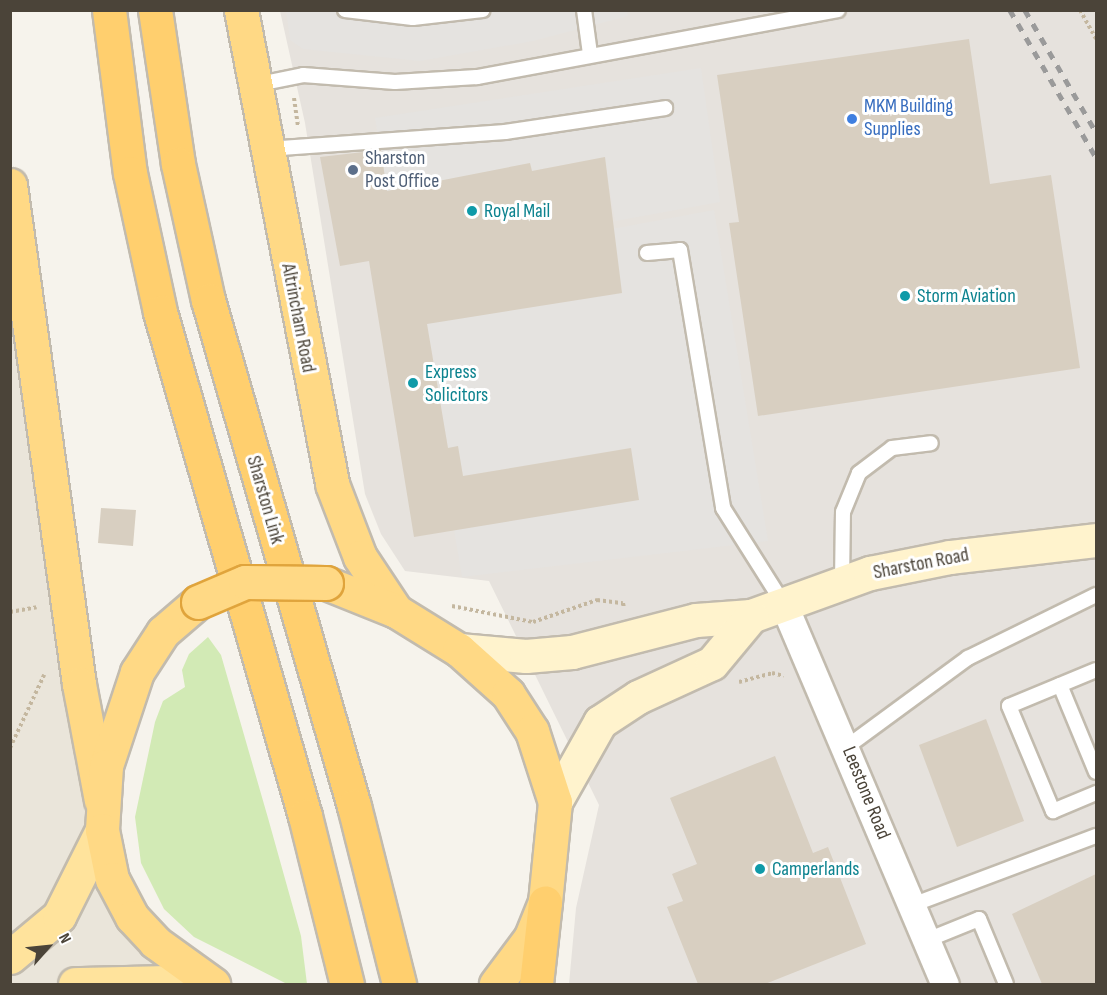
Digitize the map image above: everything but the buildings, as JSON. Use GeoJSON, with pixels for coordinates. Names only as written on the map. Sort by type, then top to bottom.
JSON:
{"type":"FeatureCollection","features":[{"type":"Feature","properties":{"kind":"highway"},"geometry":{"type":"LineString","coordinates":[[109,10],[130,173],[160,312],[308,828],[347,984]]}},
{"type":"Feature","properties":{"kind":"highway","name":"Sharston Link"},"geometry":{"type":"LineString","coordinates":[[155,10],[177,164],[208,300],[354,806],[399,984]]}},
{"type":"Feature","properties":{"kind":"highway","name":"Altrincham Road"},"geometry":{"type":"LineString","coordinates":[[241,10],[252,86],[332,484],[360,557],[396,611]]}},
{"type":"Feature","properties":{"kind":"highway"},"geometry":{"type":"LineString","coordinates":[[10,185],[112,879],[132,917],[155,942],[210,983]]}},
{"type":"Feature","properties":{"kind":"highway"},"geometry":{"type":"LineString","coordinates":[[101,815],[116,731],[136,672],[163,632],[198,602],[245,582],[326,583],[396,611],[459,650],[522,712],[555,802],[536,984]]}},
{"type":"Feature","properties":{"kind":"highway"},"geometry":{"type":"LineString","coordinates":[[496,984],[531,937],[545,902]]}},
{"type":"Feature","properties":{"kind":"main road","name":"Sharston Road"},"geometry":{"type":"LineString","coordinates":[[459,650],[526,656],[572,652],[696,620],[751,616],[842,582],[950,557],[1096,540]]}},
{"type":"Feature","properties":{"kind":"main road","name":"Sharston Road"},"geometry":{"type":"LineString","coordinates":[[555,802],[600,722],[638,697],[712,663],[751,616]]}},
{"type":"Feature","properties":{"kind":"main road"},"geometry":{"type":"LineString","coordinates":[[10,957],[59,916],[101,815]]}},
{"type":"Feature","properties":{"kind":"main road"},"geometry":{"type":"LineString","coordinates":[[75,984],[210,983]]}},
{"type":"Feature","properties":{"kind":"street","name":"Leestone Road"},"geometry":{"type":"LineString","coordinates":[[783,603],[848,746],[945,984]]}},
{"type":"Feature","properties":{"kind":"lane"},"geometry":{"type":"LineString","coordinates":[[345,10],[414,18],[483,10]]}},
{"type":"Feature","properties":{"kind":"lane"},"geometry":{"type":"LineString","coordinates":[[584,10],[590,54]]}},
{"type":"Feature","properties":{"kind":"lane"},"geometry":{"type":"LineString","coordinates":[[252,86],[303,75],[395,82],[477,77],[590,54],[838,10]]}},
{"type":"Feature","properties":{"kind":"lane"},"geometry":{"type":"LineString","coordinates":[[265,149],[505,132],[665,108]]}},
{"type":"Feature","properties":{"kind":"lane"},"geometry":{"type":"LineString","coordinates":[[646,253],[680,250],[723,508],[783,603]]}},
{"type":"Feature","properties":{"kind":"lane"},"geometry":{"type":"LineString","coordinates":[[842,582],[843,512],[859,473],[892,448],[931,443]]}},
{"type":"Feature","properties":{"kind":"lane"},"geometry":{"type":"LineString","coordinates":[[848,746],[968,658],[1096,595]]}},
{"type":"Feature","properties":{"kind":"lane"},"geometry":{"type":"LineString","coordinates":[[1096,670],[1010,706],[1053,811],[1096,793]]}},
{"type":"Feature","properties":{"kind":"lane"},"geometry":{"type":"LineString","coordinates":[[1060,685],[1096,772]]}},
{"type":"Feature","properties":{"kind":"lane"},"geometry":{"type":"LineString","coordinates":[[912,904],[1096,836]]}},
{"type":"Feature","properties":{"kind":"lane"},"geometry":{"type":"LineString","coordinates":[[927,940],[979,919],[1006,984]]}},
{"type":"Feature","properties":{"kind":"path"},"geometry":{"type":"LineString","coordinates":[[1080,10],[1096,39]]}},
{"type":"Feature","properties":{"kind":"path"},"geometry":{"type":"LineString","coordinates":[[445,604],[533,622],[597,600],[623,603]]}},
{"type":"Feature","properties":{"kind":"path"},"geometry":{"type":"LineString","coordinates":[[10,612],[46,605]]}},
{"type":"Feature","properties":{"kind":"path"},"geometry":{"type":"LineString","coordinates":[[10,748],[49,665]]}},
{"type":"Feature","properties":{"kind":"path"},"geometry":{"type":"LineString","coordinates":[[730,686],[750,676],[772,673],[790,677],[813,669]]}},
{"type":"Feature","properties":{"kind":"shaded area"},"geometry":{"type":"Polygon","coordinates":[[[627,10],[628,16],[533,41],[420,61],[303,49],[290,40],[286,11],[627,10]]]}},
{"type":"Feature","properties":{"kind":"shaded area"},"geometry":{"type":"Polygon","coordinates":[[[280,11],[1096,11],[1096,984],[569,984],[576,908],[599,805],[489,581],[405,571],[381,534],[365,494],[305,123],[280,11]]]}},
{"type":"Feature","properties":{"kind":"shaded area"},"geometry":{"type":"Polygon","coordinates":[[[701,68],[720,202],[615,221],[604,157],[532,171],[530,163],[387,191],[375,118],[701,68]]]}},
{"type":"Feature","properties":{"kind":"shaded area"},"geometry":{"type":"Polygon","coordinates":[[[10,185],[122,901],[213,984],[11,984],[10,185]]]}},
{"type":"Feature","properties":{"kind":"shaded area"},"geometry":{"type":"Polygon","coordinates":[[[714,210],[768,541],[462,577],[454,530],[630,448],[463,476],[458,447],[448,448],[426,317],[456,319],[622,293],[612,229],[714,210]]]}},
{"type":"Feature","properties":{"kind":"green space"},"geometry":{"type":"Polygon","coordinates":[[[208,637],[221,655],[268,818],[301,936],[307,984],[287,984],[194,937],[164,909],[141,863],[135,817],[155,722],[163,701],[185,687],[182,670],[189,654],[208,637]]]}},
{"type":"Feature","properties":{"kind":"railway"},"geometry":{"type":"LineString","coordinates":[[1010,10],[1096,157]]}},
{"type":"Feature","properties":{"kind":"railway"},"geometry":{"type":"LineString","coordinates":[[1025,10],[1096,132]]}},
{"type":"Feature","properties":{"kind":"place","name":"MKM Building Supplies"},"geometry":{"type":"Point","coordinates":[852,119]}},
{"type":"Feature","properties":{"kind":"place","name":"Sharston Post Office"},"geometry":{"type":"Point","coordinates":[353,170]}},
{"type":"Feature","properties":{"kind":"place","name":"Royal Mail"},"geometry":{"type":"Point","coordinates":[472,211]}},
{"type":"Feature","properties":{"kind":"place","name":"Storm Aviation"},"geometry":{"type":"Point","coordinates":[905,296]}},
{"type":"Feature","properties":{"kind":"place","name":"Express Solicitors"},"geometry":{"type":"Point","coordinates":[413,383]}},
{"type":"Feature","properties":{"kind":"place","name":"Camperlands"},"geometry":{"type":"Point","coordinates":[760,869]}}]}
